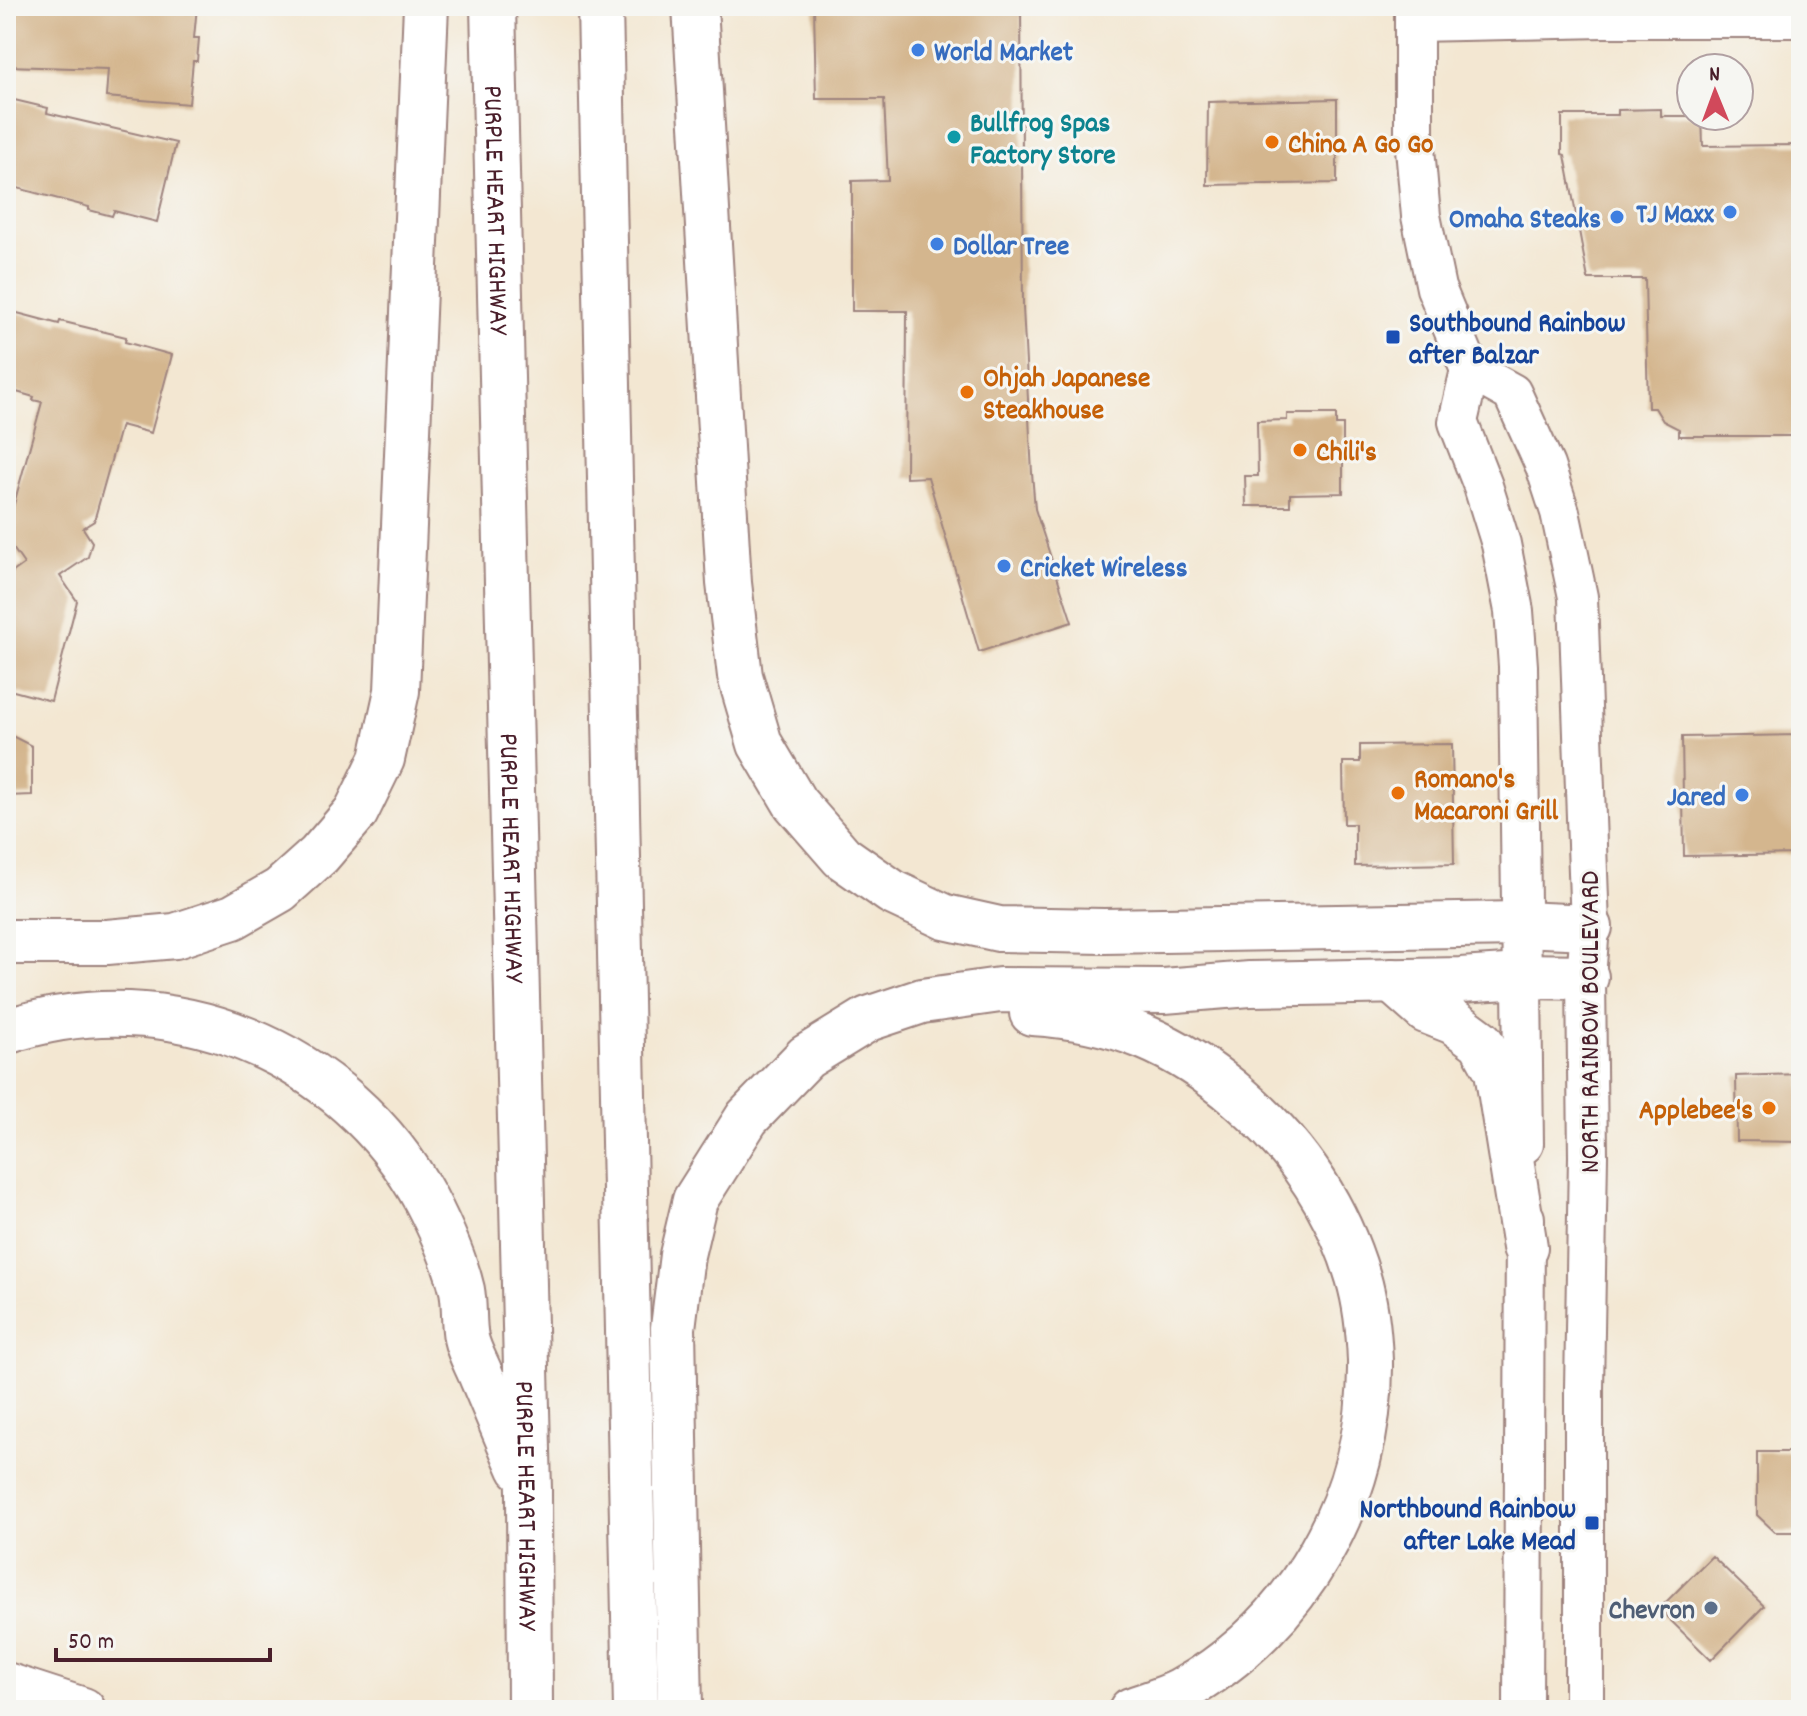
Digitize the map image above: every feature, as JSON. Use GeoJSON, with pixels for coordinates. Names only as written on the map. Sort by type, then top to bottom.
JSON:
{"type":"FeatureCollection","features":[{"type":"Feature","properties":{"kind":"highway"},"geometry":{"type":"LineString","coordinates":[[6,942],[107,942],[175,936],[233,917],[280,890],[319,855],[356,812],[382,759],[397,691],[426,6]]}},
{"type":"Feature","properties":{"kind":"highway","name":"PURPLE HEART HIGHWAY"},"geometry":{"type":"LineString","coordinates":[[493,6],[529,1491],[530,1710]]}},
{"type":"Feature","properties":{"kind":"highway"},"geometry":{"type":"LineString","coordinates":[[600,6],[636,1710]]}},
{"type":"Feature","properties":{"kind":"highway"},"geometry":{"type":"LineString","coordinates":[[695,6],[729,583],[740,676],[760,744],[795,803],[842,857],[892,892],[945,917],[999,929],[1165,930],[1520,924],[1590,927]]}},
{"type":"Feature","properties":{"kind":"highway"},"geometry":{"type":"LineString","coordinates":[[680,1710],[673,1328],[682,1255],[695,1200],[747,1118],[806,1057],[868,1019],[922,1001],[1000,990],[1164,991],[1250,984],[1586,977]]}},
{"type":"Feature","properties":{"kind":"highway"},"geometry":{"type":"LineString","coordinates":[[1392,981],[1426,1011],[1454,1022],[1481,1042],[1497,1071],[1525,1247]]}},
{"type":"Feature","properties":{"kind":"highway"},"geometry":{"type":"LineString","coordinates":[[682,1255],[740,1155],[771,1117],[803,1087],[840,1061],[879,1043],[916,1028],[957,1018],[995,1014],[1059,1014],[1129,1029],[1194,1062],[1271,1125],[1333,1211],[1359,1280],[1366,1317],[1370,1379],[1357,1468],[1330,1535],[1286,1605],[1236,1654],[1208,1674],[1178,1692],[1131,1710]]}},
{"type":"Feature","properties":{"kind":"highway"},"geometry":{"type":"LineString","coordinates":[[6,1032],[55,1019],[88,1015],[156,1015],[190,1021],[256,1042],[305,1069],[341,1095],[389,1144],[409,1171],[436,1222],[462,1291],[467,1340],[529,1491]]}},
{"type":"Feature","properties":{"kind":"highway"},"geometry":{"type":"LineString","coordinates":[[6,1685],[83,1710]]}},
{"type":"Feature","properties":{"kind":"main road"},"geometry":{"type":"LineString","coordinates":[[1414,16],[1414,137],[1421,216],[1436,288],[1470,370],[1458,422],[1501,544],[1514,611],[1518,666],[1525,1247],[1523,1710]]}},
{"type":"Feature","properties":{"kind":"main road","name":"NORTH RAINBOW BOULEVARD"},"geometry":{"type":"LineString","coordinates":[[1470,370],[1512,393],[1545,466],[1560,512],[1578,597],[1590,927],[1586,977],[1588,1156],[1584,1710]]}},
{"type":"Feature","properties":{"kind":"street"},"geometry":{"type":"LineString","coordinates":[[1414,16],[1604,22],[1801,22]]}},
{"type":"Feature","properties":{"kind":"building"},"geometry":{"type":"Polygon","coordinates":[[[6,6],[197,6],[194,38],[199,38],[197,61],[193,61],[189,104],[106,97],[108,69],[6,66],[6,6]]]}},
{"type":"Feature","properties":{"kind":"building"},"geometry":{"type":"Polygon","coordinates":[[[814,6],[1021,6],[1023,308],[1032,473],[1035,509],[1072,622],[979,652],[928,477],[906,478],[907,311],[852,311],[852,181],[888,180],[884,99],[816,99],[814,6]]]}},
{"type":"Feature","properties":{"kind":"building"},"geometry":{"type":"Polygon","coordinates":[[[6,98],[48,108],[47,113],[176,143],[157,222],[114,211],[112,216],[6,185],[6,98]]]}},
{"type":"Feature","properties":{"kind":"building","name":"China A Go Go"},"geometry":{"type":"Polygon","coordinates":[[[1337,99],[1337,183],[1207,185],[1208,102],[1337,99]]]}},
{"type":"Feature","properties":{"kind":"building","name":"TJ Maxx"},"geometry":{"type":"Polygon","coordinates":[[[1661,109],[1661,116],[1675,116],[1675,132],[1703,132],[1703,146],[1801,145],[1801,436],[1679,436],[1679,429],[1663,421],[1655,408],[1648,408],[1645,279],[1588,279],[1565,155],[1562,154],[1562,115],[1618,115],[1618,110],[1661,109]]]}},
{"type":"Feature","properties":{"kind":"building"},"geometry":{"type":"Polygon","coordinates":[[[6,310],[126,337],[125,342],[172,355],[151,433],[121,425],[94,521],[83,528],[92,542],[88,557],[60,576],[77,601],[51,701],[6,689],[6,577],[24,564],[6,538],[6,533],[42,402],[6,389],[6,310]]]}},
{"type":"Feature","properties":{"kind":"building","name":"Chili's"},"geometry":{"type":"Polygon","coordinates":[[[1287,414],[1336,414],[1336,425],[1343,425],[1343,493],[1290,494],[1290,506],[1246,506],[1245,476],[1258,476],[1257,421],[1287,420],[1287,414]]]}},
{"type":"Feature","properties":{"kind":"building"},"geometry":{"type":"Polygon","coordinates":[[[6,733],[32,746],[32,795],[6,796],[6,733]]]}},
{"type":"Feature","properties":{"kind":"building","name":"Jared"},"geometry":{"type":"Polygon","coordinates":[[[1801,735],[1801,854],[1684,856],[1682,737],[1801,735]]]}},
{"type":"Feature","properties":{"kind":"building","name":"Romano's Macaroni Grill"},"geometry":{"type":"Polygon","coordinates":[[[1452,744],[1454,864],[1355,866],[1355,824],[1344,824],[1343,762],[1360,762],[1360,745],[1452,744]]]}},
{"type":"Feature","properties":{"kind":"building","name":"Applebee's"},"geometry":{"type":"Polygon","coordinates":[[[1801,1074],[1801,1142],[1737,1141],[1736,1076],[1801,1074]]]}},
{"type":"Feature","properties":{"kind":"building"},"geometry":{"type":"Polygon","coordinates":[[[1757,1452],[1801,1452],[1801,1532],[1775,1532],[1757,1515],[1757,1452]]]}},
{"type":"Feature","properties":{"kind":"building"},"geometry":{"type":"Polygon","coordinates":[[[1712,1556],[1764,1606],[1711,1660],[1659,1609],[1712,1556]]]}},
{"type":"Feature","properties":{"kind":"place","name":"World Market"},"geometry":{"type":"Point","coordinates":[918,50]}},
{"type":"Feature","properties":{"kind":"place","name":"Bullfrog Spas Factory Store"},"geometry":{"type":"Point","coordinates":[954,137]}},
{"type":"Feature","properties":{"kind":"place","name":"China A Go Go"},"geometry":{"type":"Point","coordinates":[1272,142]}},
{"type":"Feature","properties":{"kind":"place","name":"TJ Maxx"},"geometry":{"type":"Point","coordinates":[1730,212]}},
{"type":"Feature","properties":{"kind":"place","name":"Omaha Steaks"},"geometry":{"type":"Point","coordinates":[1617,217]}},
{"type":"Feature","properties":{"kind":"place","name":"Dollar Tree"},"geometry":{"type":"Point","coordinates":[937,244]}},
{"type":"Feature","properties":{"kind":"place","name":"Southbound Rainbow after Balzar"},"geometry":{"type":"Point","coordinates":[1393,337]}},
{"type":"Feature","properties":{"kind":"place","name":"Ohjah Japanese Steakhouse"},"geometry":{"type":"Point","coordinates":[967,392]}},
{"type":"Feature","properties":{"kind":"place","name":"Chili's"},"geometry":{"type":"Point","coordinates":[1300,450]}},
{"type":"Feature","properties":{"kind":"place","name":"Cricket Wireless"},"geometry":{"type":"Point","coordinates":[1004,566]}},
{"type":"Feature","properties":{"kind":"place","name":"Romano's Macaroni Grill"},"geometry":{"type":"Point","coordinates":[1398,793]}},
{"type":"Feature","properties":{"kind":"place","name":"Jared"},"geometry":{"type":"Point","coordinates":[1742,795]}},
{"type":"Feature","properties":{"kind":"place","name":"Applebee's"},"geometry":{"type":"Point","coordinates":[1769,1108]}},
{"type":"Feature","properties":{"kind":"place","name":"Northbound Rainbow after Lake Mead"},"geometry":{"type":"Point","coordinates":[1592,1523]}},
{"type":"Feature","properties":{"kind":"place","name":"Chevron"},"geometry":{"type":"Point","coordinates":[1711,1608]}}]}
